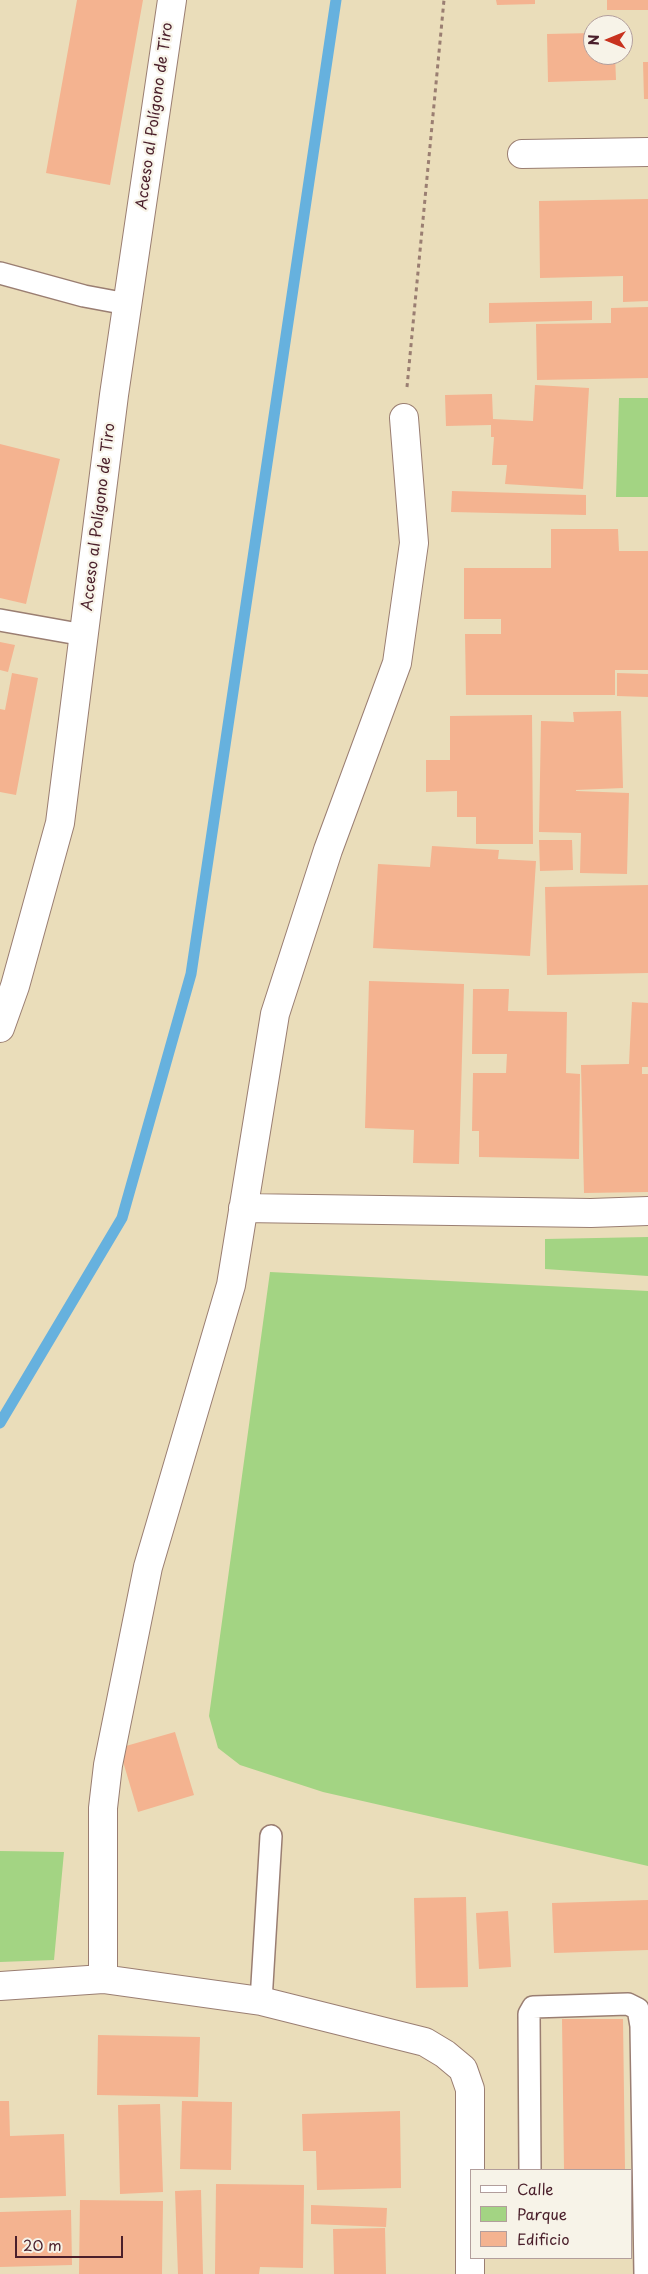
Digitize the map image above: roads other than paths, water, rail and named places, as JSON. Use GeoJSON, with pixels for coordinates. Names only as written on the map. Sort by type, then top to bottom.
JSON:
{"type":"FeatureCollection","features":[{"type":"Feature","properties":{"kind":"street","name":"Acceso al Polígono de Tiro"},"geometry":{"type":"LineString","coordinates":[[0,1028],[15,986],[60,823],[127,304],[172,0]]}},
{"type":"Feature","properties":{"kind":"street"},"geometry":{"type":"LineString","coordinates":[[522,154],[648,152]]}},
{"type":"Feature","properties":{"kind":"street"},"geometry":{"type":"LineString","coordinates":[[103,1979],[103,1808],[108,1765],[148,1567],[231,1285],[275,1014],[328,850],[397,663],[414,543],[404,418]]}},
{"type":"Feature","properties":{"kind":"street"},"geometry":{"type":"LineString","coordinates":[[243,1208],[590,1213],[648,1211]]}},
{"type":"Feature","properties":{"kind":"street"},"geometry":{"type":"LineString","coordinates":[[0,1986],[103,1979],[261,2001],[424,2042],[445,2054],[463,2069],[470,2089],[470,2274]]}},
{"type":"Feature","properties":{"kind":"lane"},"geometry":{"type":"LineString","coordinates":[[0,273],[84,296],[127,304]]}},
{"type":"Feature","properties":{"kind":"lane"},"geometry":{"type":"LineString","coordinates":[[0,620],[84,635]]}},
{"type":"Feature","properties":{"kind":"lane"},"geometry":{"type":"LineString","coordinates":[[261,2001],[271,1836]]}},
{"type":"Feature","properties":{"kind":"lane"},"geometry":{"type":"LineString","coordinates":[[530,2169],[529,2014],[533,2007],[628,2004],[638,2009],[645,2188],[638,2247],[645,2274]]}},
{"type":"Feature","properties":{"kind":"waterway"},"geometry":{"type":"LineString","coordinates":[[0,1423],[122,1218],[191,974],[336,0]]}}]}
